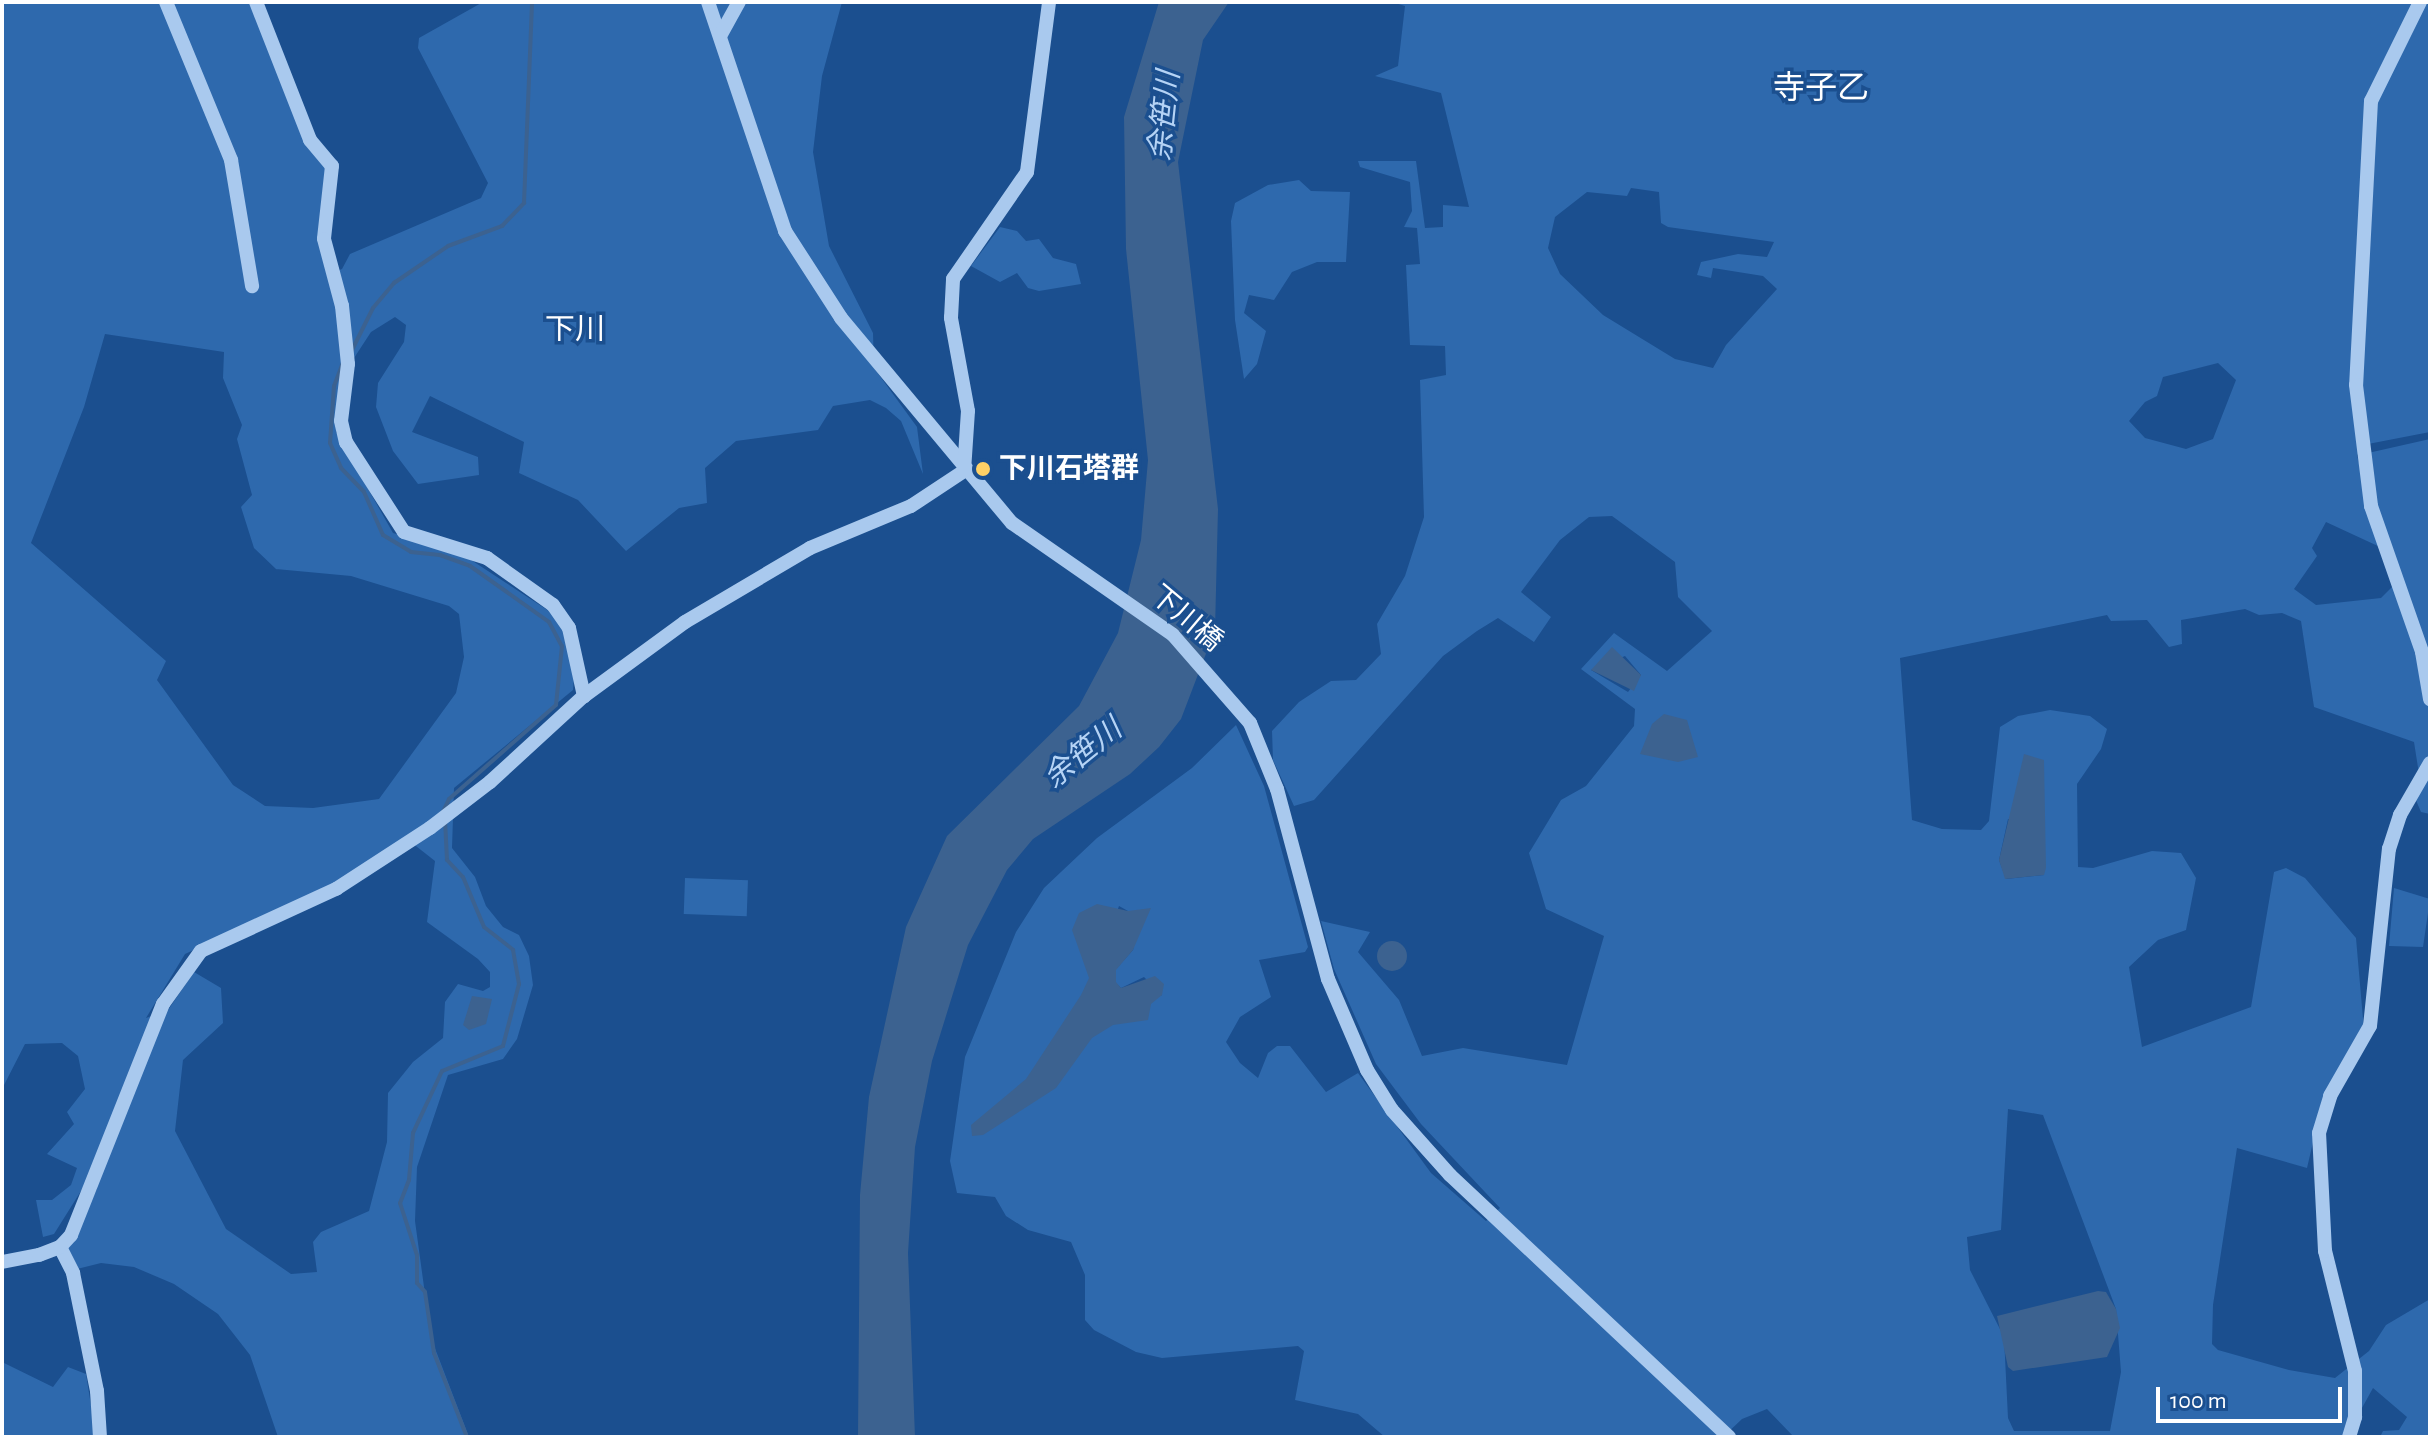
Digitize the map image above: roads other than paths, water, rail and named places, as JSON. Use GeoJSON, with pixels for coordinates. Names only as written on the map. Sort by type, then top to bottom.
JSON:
{"type":"FeatureCollection","features":[{"type":"Feature","properties":{"kind":"street"},"geometry":{"type":"LineString","coordinates":[[166,2],[231,160],[252,286]]}},
{"type":"Feature","properties":{"kind":"street"},"geometry":{"type":"LineString","coordinates":[[256,2],[310,140],[332,166],[324,239],[341,297],[348,364],[341,421],[346,442],[404,532],[476,552],[553,605],[569,628],[584,696]]}},
{"type":"Feature","properties":{"kind":"street","name":"下川橋"},"geometry":{"type":"LineString","coordinates":[[708,2],[785,231],[841,318],[964,471],[1027,536],[1173,635],[1235,702],[1277,789],[1314,934],[1343,1021],[1392,1110],[1450,1175],[1729,1437]]}},
{"type":"Feature","properties":{"kind":"street"},"geometry":{"type":"LineString","coordinates":[[720,36],[739,2]]}},
{"type":"Feature","properties":{"kind":"street"},"geometry":{"type":"LineString","coordinates":[[2,1262],[60,1247],[81,1219],[163,1004],[201,951],[336,889],[430,828],[490,782],[584,696],[685,622],[797,556],[911,506],[964,471],[968,411],[951,318],[951,289],[963,264],[1027,172],[1049,2]]}},
{"type":"Feature","properties":{"kind":"street"},"geometry":{"type":"LineString","coordinates":[[2420,2],[2371,101],[2356,335],[2364,476],[2422,652],[2430,699]]}},
{"type":"Feature","properties":{"kind":"street"},"geometry":{"type":"LineString","coordinates":[[2349,1437],[2355,1417],[2355,1371],[2325,1251],[2319,1133],[2330,1096],[2370,1026],[2389,849],[2400,815],[2430,763]]}},
{"type":"Feature","properties":{"kind":"street"},"geometry":{"type":"LineString","coordinates":[[60,1247],[73,1273],[94,1376],[100,1437]]}},
{"type":"Feature","properties":{"kind":"water","name":"余笹川"},"geometry":{"type":"Polygon","coordinates":[[[1159,2],[1229,2],[1203,40],[1178,162],[1218,509],[1215,630],[1181,719],[1159,747],[1130,774],[1033,839],[1007,870],[968,945],[932,1061],[915,1147],[908,1253],[915,1437],[858,1437],[860,1195],[869,1097],[906,927],[947,836],[1079,706],[1118,633],[1141,540],[1148,460],[1126,249],[1124,117],[1159,2]]]}},
{"type":"Feature","properties":{"kind":"water"},"geometry":{"type":"Polygon","coordinates":[[[1612,647],[1641,675],[1634,691],[1591,670],[1612,647]]]}},
{"type":"Feature","properties":{"kind":"water"},"geometry":{"type":"Polygon","coordinates":[[[1664,714],[1687,720],[1698,757],[1678,762],[1640,754],[1652,724],[1664,714]]]}},
{"type":"Feature","properties":{"kind":"water"},"geometry":{"type":"Polygon","coordinates":[[[2024,754],[2044,760],[2046,868],[2044,875],[2005,879],[1999,860],[2024,754]]]}},
{"type":"Feature","properties":{"kind":"water"},"geometry":{"type":"Polygon","coordinates":[[[1097,904],[1128,911],[1151,908],[1133,950],[1116,970],[1116,982],[1121,988],[1155,976],[1164,984],[1162,995],[1151,1004],[1148,1020],[1113,1025],[1092,1038],[1056,1088],[983,1135],[972,1136],[971,1125],[1026,1079],[1081,995],[1089,978],[1072,930],[1079,913],[1097,904]]]}},
{"type":"Feature","properties":{"kind":"water"},"geometry":{"type":"Polygon","coordinates":[[[1392,941],[1398,942],[1406,950],[1406,962],[1398,970],[1392,971],[1386,970],[1378,962],[1377,956],[1378,950],[1386,942],[1392,941]]]}},
{"type":"Feature","properties":{"kind":"water"},"geometry":{"type":"Polygon","coordinates":[[[472,996],[492,999],[486,1024],[469,1030],[463,1025],[472,996]]]}},
{"type":"Feature","properties":{"kind":"water"},"geometry":{"type":"Polygon","coordinates":[[[2098,1291],[2106,1292],[2116,1309],[2120,1328],[2107,1357],[2013,1371],[2008,1367],[1997,1316],[2098,1291]]]}},
{"type":"Feature","properties":{"kind":"waterway"},"geometry":{"type":"LineString","coordinates":[[352,350],[373,308],[394,283],[448,246],[502,226],[524,203],[532,2]]}},
{"type":"Feature","properties":{"kind":"waterway"},"geometry":{"type":"LineString","coordinates":[[344,360],[334,386],[330,443],[341,468],[364,492],[383,535],[411,552],[440,555],[470,566],[549,622],[562,646],[556,705],[449,799],[443,812]]}},
{"type":"Feature","properties":{"kind":"waterway"},"geometry":{"type":"LineString","coordinates":[[445,820],[447,860],[463,877],[484,927],[513,950],[519,984],[503,1046],[442,1071],[413,1133],[409,1180],[400,1203],[417,1255],[417,1283],[425,1292],[434,1353],[467,1437]]}},
{"type":"Feature","properties":{"kind":"place","name":"下川石塔群"},"geometry":{"type":"Point","coordinates":[983,469]}},
{"type":"Feature","properties":{"kind":"district","name":"寺子乙"},"geometry":{"type":"Point","coordinates":[1821,88]}},
{"type":"Feature","properties":{"kind":"district","name":"下川"},"geometry":{"type":"Point","coordinates":[575,330]}}]}
